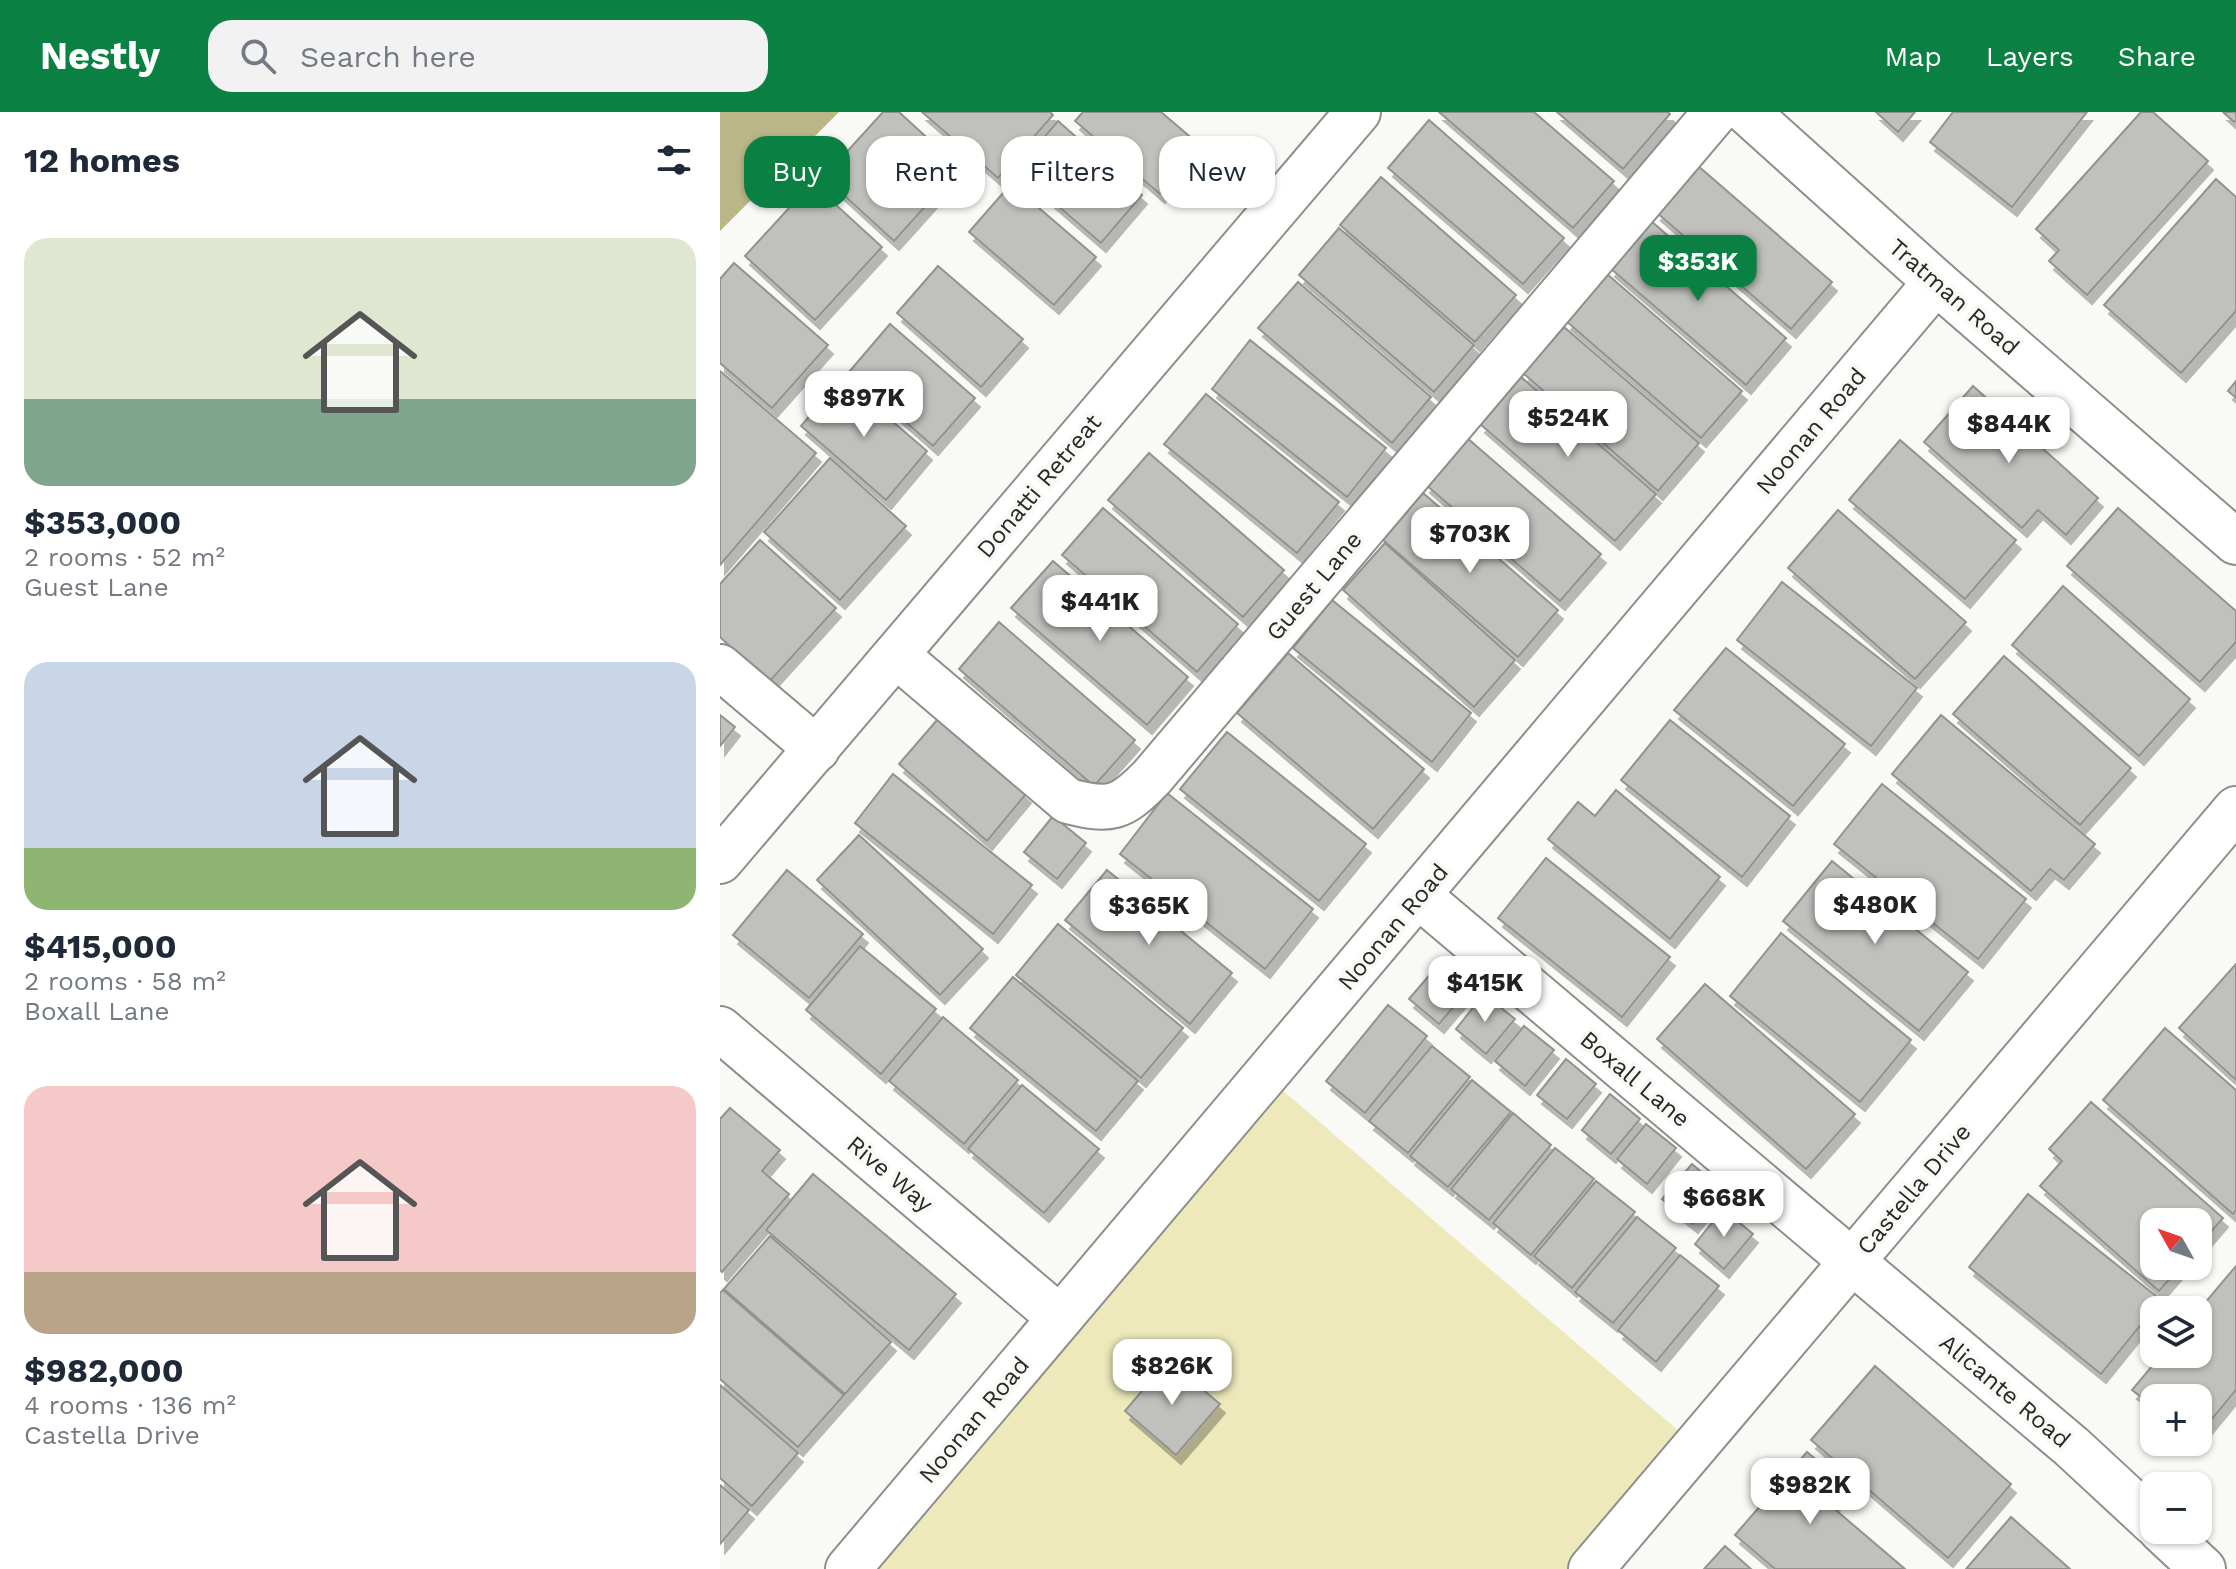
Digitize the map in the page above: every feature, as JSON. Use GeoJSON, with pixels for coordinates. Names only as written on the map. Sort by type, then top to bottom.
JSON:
{"type":"FeatureCollection","features":[{"type":"Feature","properties":{"kind":"street","name":"Donatti Retreat"},"geometry":{"type":"LineString","coordinates":[[720,861],[1358,112]]}},
{"type":"Feature","properties":{"kind":"street","name":"Guest Lane"},"geometry":{"type":"LineString","coordinates":[[896,655],[1068,801],[1099,809],[1130,799],[1152,777],[1716,112]]}},
{"type":"Feature","properties":{"kind":"street","name":"Tratman Road"},"geometry":{"type":"LineString","coordinates":[[1747,112],[1936,282],[2236,542]]}},
{"type":"Feature","properties":{"kind":"street","name":"Noonan Road"},"geometry":{"type":"LineString","coordinates":[[848,1569],[1936,282]]}},
{"type":"Feature","properties":{"kind":"street"},"geometry":{"type":"LineString","coordinates":[[720,667],[817,749]]}},
{"type":"Feature","properties":{"kind":"street","name":"Castella Drive"},"geometry":{"type":"LineString","coordinates":[[1591,1569],[1851,1263],[2222,856],[2236,809]]}},
{"type":"Feature","properties":{"kind":"street","name":"Boxall Lane"},"geometry":{"type":"LineString","coordinates":[[1419,896],[1851,1263]]}},
{"type":"Feature","properties":{"kind":"street","name":"Rive Way"},"geometry":{"type":"LineString","coordinates":[[720,1029],[1060,1318]]}},
{"type":"Feature","properties":{"kind":"street","name":"Alicante Road"},"geometry":{"type":"LineString","coordinates":[[1851,1263],[2072,1447],[2140,1510]]}},
{"type":"Feature","properties":{"kind":"street"},"geometry":{"type":"LineString","coordinates":[[2176,1544],[2203,1569]]}},
{"type":"Feature","properties":{"kind":"shaded area"},"geometry":{"type":"Polygon","coordinates":[[[720,112],[839,112],[815,136],[744,136],[744,207],[720,231],[720,112]]]}},
{"type":"Feature","properties":{"kind":"shaded area"},"geometry":{"type":"Polygon","coordinates":[[[1266,1076],[1696,1446],[1591,1569],[848,1569],[1266,1076]]]}},
{"type":"Feature","properties":{"kind":"building"},"geometry":{"type":"Polygon","coordinates":[[[883,112],[899,112],[925,136],[866,136],[866,208],[924,208],[894,241],[850,201],[850,148],[883,112]]]}},
{"type":"Feature","properties":{"kind":"building"},"geometry":{"type":"Polygon","coordinates":[[[922,112],[1050,112],[1053,115],[1035,136],[1001,136],[1001,175],[998,178],[985,167],[985,136],[950,136],[922,112]]]}},
{"type":"Feature","properties":{"kind":"building"},"geometry":{"type":"Polygon","coordinates":[[[1083,112],[1161,112],[1189,136],[1159,136],[1159,193],[1143,179],[1143,136],[1092,136],[1075,121],[1083,112]]]}},
{"type":"Feature","properties":{"kind":"building"},"geometry":{"type":"Polygon","coordinates":[[[1439,112],[1534,112],[1614,181],[1573,228],[1439,112]]]}},
{"type":"Feature","properties":{"kind":"building"},"geometry":{"type":"Polygon","coordinates":[[[1557,112],[1668,112],[1670,114],[1623,169],[1557,112]]]}},
{"type":"Feature","properties":{"kind":"building"},"geometry":{"type":"Polygon","coordinates":[[[1876,112],[1915,112],[1898,132],[1876,112]]]}},
{"type":"Feature","properties":{"kind":"building"},"geometry":{"type":"Polygon","coordinates":[[[1953,112],[2087,112],[2012,207],[1930,142],[1953,112]]]}},
{"type":"Feature","properties":{"kind":"building"},"geometry":{"type":"Polygon","coordinates":[[[2141,112],[2153,112],[2208,161],[2087,295],[2049,261],[2059,250],[2036,229],[2141,112]]]}},
{"type":"Feature","properties":{"kind":"building"},"geometry":{"type":"Polygon","coordinates":[[[2223,112],[2236,112],[2236,120],[2234,122],[2223,112]]]}},
{"type":"Feature","properties":{"kind":"building"},"geometry":{"type":"Polygon","coordinates":[[[1429,120],[1564,238],[1523,284],[1388,168],[1429,120]]]}},
{"type":"Feature","properties":{"kind":"building"},"geometry":{"type":"Polygon","coordinates":[[[1058,121],[1075,136],[1045,136],[1058,121]]]}},
{"type":"Feature","properties":{"kind":"building"},"geometry":{"type":"Polygon","coordinates":[[[1697,165],[1832,282],[1791,329],[1656,212],[1697,165]]]}},
{"type":"Feature","properties":{"kind":"building"},"geometry":{"type":"Polygon","coordinates":[[[1381,177],[1516,295],[1475,342],[1340,225],[1381,177]]]}},
{"type":"Feature","properties":{"kind":"building"},"geometry":{"type":"Polygon","coordinates":[[[2216,179],[2236,197],[2236,311],[2181,373],[2104,305],[2216,179]]]}},
{"type":"Feature","properties":{"kind":"building"},"geometry":{"type":"Polygon","coordinates":[[[1001,195],[1001,208],[1039,208],[1096,257],[1054,305],[969,232],[1001,195]]]}},
{"type":"Feature","properties":{"kind":"building"},"geometry":{"type":"Polygon","coordinates":[[[789,208],[839,208],[882,247],[815,320],[745,256],[789,208]]]}},
{"type":"Feature","properties":{"kind":"building"},"geometry":{"type":"Polygon","coordinates":[[[1060,208],[1131,208],[1101,243],[1060,208]]]}},
{"type":"Feature","properties":{"kind":"building"},"geometry":{"type":"Polygon","coordinates":[[[1651,221],[1786,338],[1746,385],[1610,268],[1651,221]]]}},
{"type":"Feature","properties":{"kind":"building"},"geometry":{"type":"Polygon","coordinates":[[[1339,228],[1474,345],[1434,392],[1299,275],[1339,228]]]}},
{"type":"Feature","properties":{"kind":"building"},"geometry":{"type":"Polygon","coordinates":[[[734,263],[828,345],[772,408],[720,363],[720,279],[734,263]]]}},
{"type":"Feature","properties":{"kind":"building"},"geometry":{"type":"Polygon","coordinates":[[[938,266],[1023,339],[981,387],[897,313],[938,266]]]}},
{"type":"Feature","properties":{"kind":"building"},"geometry":{"type":"Polygon","coordinates":[[[1607,274],[1742,391],[1701,438],[1566,321],[1607,274]]]}},
{"type":"Feature","properties":{"kind":"building"},"geometry":{"type":"Polygon","coordinates":[[[1298,282],[1431,397],[1392,443],[1258,328],[1298,282]]]}},
{"type":"Feature","properties":{"kind":"building"},"geometry":{"type":"Polygon","coordinates":[[[890,324],[975,398],[933,446],[849,372],[890,324]]]}},
{"type":"Feature","properties":{"kind":"building"},"geometry":{"type":"Polygon","coordinates":[[[1564,327],[1699,443],[1658,491],[1523,373],[1564,327]]]}},
{"type":"Feature","properties":{"kind":"building"},"geometry":{"type":"Polygon","coordinates":[[[1250,340],[1386,448],[1347,497],[1212,389],[1250,340]]]}},
{"type":"Feature","properties":{"kind":"building"},"geometry":{"type":"Polygon","coordinates":[[[720,371],[816,453],[720,565],[720,371]]]}},
{"type":"Feature","properties":{"kind":"building"},"geometry":{"type":"Polygon","coordinates":[[[1521,377],[1656,494],[1615,541],[1480,424],[1521,377]]]}},
{"type":"Feature","properties":{"kind":"building"},"geometry":{"type":"Polygon","coordinates":[[[842,378],[927,451],[886,500],[801,426],[842,378]]]}},
{"type":"Feature","properties":{"kind":"building"},"geometry":{"type":"Polygon","coordinates":[[[2236,381],[2236,398],[2228,391],[2236,381]]]}},
{"type":"Feature","properties":{"kind":"building"},"geometry":{"type":"Polygon","coordinates":[[[1973,386],[2098,498],[2066,535],[2038,510],[2022,528],[1924,442],[1973,386]]]}},
{"type":"Feature","properties":{"kind":"building"},"geometry":{"type":"Polygon","coordinates":[[[1206,394],[1339,502],[1297,553],[1164,444],[1206,394]]]}},
{"type":"Feature","properties":{"kind":"building"},"geometry":{"type":"Polygon","coordinates":[[[1466,437],[1601,554],[1560,601],[1425,484],[1466,437]]]}},
{"type":"Feature","properties":{"kind":"building"},"geometry":{"type":"Polygon","coordinates":[[[1900,440],[2016,540],[1965,599],[1849,500],[1900,440]]]}},
{"type":"Feature","properties":{"kind":"building"},"geometry":{"type":"Polygon","coordinates":[[[1149,453],[1284,570],[1243,617],[1108,500],[1149,453]]]}},
{"type":"Feature","properties":{"kind":"building"},"geometry":{"type":"Polygon","coordinates":[[[830,458],[906,526],[840,600],[764,532],[830,458]]]}},
{"type":"Feature","properties":{"kind":"building"},"geometry":{"type":"Polygon","coordinates":[[[1423,493],[1558,610],[1518,657],[1383,540],[1423,493]]]}},
{"type":"Feature","properties":{"kind":"building"},"geometry":{"type":"Polygon","coordinates":[[[1103,508],[1238,624],[1197,672],[1062,555],[1103,508]]]}},
{"type":"Feature","properties":{"kind":"building"},"geometry":{"type":"Polygon","coordinates":[[[2118,508],[2236,611],[2236,642],[2200,682],[2067,566],[2118,508]]]}},
{"type":"Feature","properties":{"kind":"building"},"geometry":{"type":"Polygon","coordinates":[[[1838,510],[1966,622],[1915,679],[1788,568],[1838,510]]]}},
{"type":"Feature","properties":{"kind":"building"},"geometry":{"type":"Polygon","coordinates":[[[760,540],[836,608],[769,682],[720,637],[720,584],[760,540]]]}},
{"type":"Feature","properties":{"kind":"building"},"geometry":{"type":"Polygon","coordinates":[[[1385,543],[1515,660],[1474,707],[1343,590],[1385,543]]]}},
{"type":"Feature","properties":{"kind":"building"},"geometry":{"type":"Polygon","coordinates":[[[1053,561],[1188,677],[1147,725],[1011,608],[1053,561]]]}},
{"type":"Feature","properties":{"kind":"building"},"geometry":{"type":"Polygon","coordinates":[[[1782,582],[1917,688],[1871,746],[1737,640],[1782,582]]]}},
{"type":"Feature","properties":{"kind":"building"},"geometry":{"type":"Polygon","coordinates":[[[2063,586],[2190,699],[2139,756],[2012,645],[2063,586]]]}},
{"type":"Feature","properties":{"kind":"building"},"geometry":{"type":"Polygon","coordinates":[[[1332,600],[1471,713],[1432,762],[1293,648],[1332,600]]]}},
{"type":"Feature","properties":{"kind":"building"},"geometry":{"type":"Polygon","coordinates":[[[999,622],[1135,740],[1094,786],[959,669],[999,622]]]}},
{"type":"Feature","properties":{"kind":"building"},"geometry":{"type":"Polygon","coordinates":[[[1726,648],[1845,744],[1793,806],[1674,710],[1726,648]]]}},
{"type":"Feature","properties":{"kind":"building"},"geometry":{"type":"Polygon","coordinates":[[[1288,653],[1424,769],[1373,829],[1237,713],[1288,653]]]}},
{"type":"Feature","properties":{"kind":"building"},"geometry":{"type":"Polygon","coordinates":[[[2004,656],[2131,768],[2080,825],[1953,714],[2004,656]]]}},
{"type":"Feature","properties":{"kind":"building"},"geometry":{"type":"Polygon","coordinates":[[[720,715],[735,727],[720,746],[720,715]]]}},
{"type":"Feature","properties":{"kind":"building"},"geometry":{"type":"Polygon","coordinates":[[[1941,715],[2095,844],[2064,880],[2050,869],[2031,891],[1892,774],[1941,715]]]}},
{"type":"Feature","properties":{"kind":"building"},"geometry":{"type":"Polygon","coordinates":[[[938,719],[1026,794],[987,841],[899,764],[938,719]]]}},
{"type":"Feature","properties":{"kind":"building"},"geometry":{"type":"Polygon","coordinates":[[[1670,720],[1790,816],[1742,877],[1621,780],[1670,720]]]}},
{"type":"Feature","properties":{"kind":"building"},"geometry":{"type":"Polygon","coordinates":[[[1227,732],[1366,844],[1319,901],[1180,789],[1227,732]]]}},
{"type":"Feature","properties":{"kind":"building"},"geometry":{"type":"Polygon","coordinates":[[[893,774],[1032,885],[993,934],[855,823],[893,774]]]}},
{"type":"Feature","properties":{"kind":"building"},"geometry":{"type":"Polygon","coordinates":[[[1882,784],[2026,899],[1978,959],[1834,844],[1882,784]]]}},
{"type":"Feature","properties":{"kind":"building"},"geometry":{"type":"Polygon","coordinates":[[[1616,790],[1720,877],[1670,939],[1548,839],[1578,802],[1595,816],[1616,790]]]}},
{"type":"Feature","properties":{"kind":"building"},"geometry":{"type":"Polygon","coordinates":[[[1167,793],[1313,909],[1265,969],[1120,854],[1167,793]]]}},
{"type":"Feature","properties":{"kind":"building"},"geometry":{"type":"Polygon","coordinates":[[[1053,816],[1086,843],[1057,879],[1024,852],[1053,816]]]}},
{"type":"Feature","properties":{"kind":"building"},"geometry":{"type":"Polygon","coordinates":[[[859,835],[983,949],[940,995],[817,880],[859,835]]]}},
{"type":"Feature","properties":{"kind":"building"},"geometry":{"type":"Polygon","coordinates":[[[1546,858],[1670,957],[1622,1017],[1498,918],[1546,858]]]}},
{"type":"Feature","properties":{"kind":"building"},"geometry":{"type":"Polygon","coordinates":[[[1832,861],[1968,972],[1919,1031],[1783,921],[1832,861]]]}},
{"type":"Feature","properties":{"kind":"building"},"geometry":{"type":"Polygon","coordinates":[[[787,870],[863,934],[809,998],[733,935],[787,870]]]}},
{"type":"Feature","properties":{"kind":"building"},"geometry":{"type":"Polygon","coordinates":[[[1107,870],[1232,973],[1190,1024],[1065,920],[1107,870]]]}},
{"type":"Feature","properties":{"kind":"building"},"geometry":{"type":"Polygon","coordinates":[[[1058,924],[1183,1028],[1141,1078],[1016,975],[1058,924]]]}},
{"type":"Feature","properties":{"kind":"building"},"geometry":{"type":"Polygon","coordinates":[[[1781,933],[1911,1040],[1860,1102],[1730,996],[1781,933]]]}},
{"type":"Feature","properties":{"kind":"building"},"geometry":{"type":"Polygon","coordinates":[[[860,946],[936,1009],[881,1074],[806,1010],[860,946]]]}},
{"type":"Feature","properties":{"kind":"building"},"geometry":{"type":"Polygon","coordinates":[[[1439,964],[1469,989],[1439,1024],[1409,999],[1439,964]]]}},
{"type":"Feature","properties":{"kind":"building"},"geometry":{"type":"Polygon","coordinates":[[[2236,964],[2236,1080],[2179,1028],[2236,964]]]}},
{"type":"Feature","properties":{"kind":"building"},"geometry":{"type":"Polygon","coordinates":[[[1013,977],[1138,1081],[1096,1131],[970,1028],[1013,977]]]}},
{"type":"Feature","properties":{"kind":"building"},"geometry":{"type":"Polygon","coordinates":[[[1705,984],[1855,1114],[1806,1169],[1657,1039],[1705,984]]]}},
{"type":"Feature","properties":{"kind":"building"},"geometry":{"type":"Polygon","coordinates":[[[1484,994],[1515,1019],[1486,1054],[1456,1029],[1484,994]]]}},
{"type":"Feature","properties":{"kind":"building"},"geometry":{"type":"Polygon","coordinates":[[[1388,1005],[1427,1036],[1365,1113],[1326,1081],[1388,1005]]]}},
{"type":"Feature","properties":{"kind":"building"},"geometry":{"type":"Polygon","coordinates":[[[943,1017],[1018,1080],[964,1144],[889,1081],[943,1017]]]}},
{"type":"Feature","properties":{"kind":"building"},"geometry":{"type":"Polygon","coordinates":[[[1524,1026],[1554,1050],[1525,1086],[1495,1061],[1524,1026]]]}},
{"type":"Feature","properties":{"kind":"building"},"geometry":{"type":"Polygon","coordinates":[[[2165,1028],[2236,1090],[2236,1210],[2233,1214],[2103,1100],[2165,1028]]]}},
{"type":"Feature","properties":{"kind":"building"},"geometry":{"type":"Polygon","coordinates":[[[1432,1046],[1470,1077],[1408,1153],[1369,1121],[1432,1046]]]}},
{"type":"Feature","properties":{"kind":"building"},"geometry":{"type":"Polygon","coordinates":[[[1566,1059],[1596,1084],[1567,1119],[1537,1095],[1566,1059]]]}},
{"type":"Feature","properties":{"kind":"building"},"geometry":{"type":"Polygon","coordinates":[[[1472,1080],[1511,1112],[1448,1187],[1410,1156],[1472,1080]]]}},
{"type":"Feature","properties":{"kind":"building"},"geometry":{"type":"Polygon","coordinates":[[[1022,1085],[1099,1149],[1044,1213],[968,1149],[1022,1085]]]}},
{"type":"Feature","properties":{"kind":"building"},"geometry":{"type":"Polygon","coordinates":[[[1610,1094],[1640,1119],[1611,1154],[1582,1130],[1610,1094]]]}},
{"type":"Feature","properties":{"kind":"building"},"geometry":{"type":"Polygon","coordinates":[[[2091,1102],[2212,1208],[2140,1208],[2140,1274],[2040,1186],[2062,1161],[2049,1149],[2091,1102]]]}},
{"type":"Feature","properties":{"kind":"building"},"geometry":{"type":"Polygon","coordinates":[[[730,1108],[780,1150],[762,1171],[789,1194],[722,1272],[720,1119],[730,1108]]]}},
{"type":"Feature","properties":{"kind":"building"},"geometry":{"type":"Polygon","coordinates":[[[1513,1113],[1551,1145],[1489,1220],[1451,1189],[1513,1113]]]}},
{"type":"Feature","properties":{"kind":"building"},"geometry":{"type":"Polygon","coordinates":[[[1646,1124],[1676,1148],[1647,1184],[1617,1159],[1646,1124]]]}},
{"type":"Feature","properties":{"kind":"building"},"geometry":{"type":"Polygon","coordinates":[[[1555,1148],[1594,1179],[1531,1255],[1493,1223],[1555,1148]]]}},
{"type":"Feature","properties":{"kind":"building"},"geometry":{"type":"Polygon","coordinates":[[[1692,1164],[1721,1189],[1693,1224],[1662,1199],[1692,1164]]]}},
{"type":"Feature","properties":{"kind":"building"},"geometry":{"type":"Polygon","coordinates":[[[813,1174],[956,1294],[909,1350],[766,1230],[813,1174]]]}},
{"type":"Feature","properties":{"kind":"building"},"geometry":{"type":"Polygon","coordinates":[[[1596,1181],[1635,1212],[1572,1288],[1534,1256],[1596,1181]]]}},
{"type":"Feature","properties":{"kind":"building"},"geometry":{"type":"Polygon","coordinates":[[[2028,1194],[2156,1296],[2140,1296],[2140,1326],[2101,1374],[1969,1267],[2028,1194]]]}},
{"type":"Feature","properties":{"kind":"building"},"geometry":{"type":"Polygon","coordinates":[[[2212,1208],[2223,1218],[2212,1231],[2212,1208]]]}},
{"type":"Feature","properties":{"kind":"building"},"geometry":{"type":"Polygon","coordinates":[[[1723,1209],[1753,1234],[1724,1269],[1695,1244],[1723,1209]]]}},
{"type":"Feature","properties":{"kind":"building"},"geometry":{"type":"Polygon","coordinates":[[[1637,1217],[1676,1248],[1613,1323],[1575,1292],[1637,1217]]]}},
{"type":"Feature","properties":{"kind":"building"},"geometry":{"type":"Polygon","coordinates":[[[770,1236],[891,1342],[845,1394],[724,1289],[770,1236]]]}},
{"type":"Feature","properties":{"kind":"building"},"geometry":{"type":"Polygon","coordinates":[[[1680,1255],[1719,1286],[1656,1362],[1618,1330],[1680,1255]]]}},
{"type":"Feature","properties":{"kind":"building"},"geometry":{"type":"Polygon","coordinates":[[[2236,1266],[2236,1390],[2212,1419],[2212,1384],[2140,1384],[2140,1396],[2132,1390],[2150,1368],[2212,1368],[2211,1296],[2236,1266]]]}},
{"type":"Feature","properties":{"kind":"building"},"geometry":{"type":"Polygon","coordinates":[[[2147,1280],[2169,1280],[2159,1291],[2147,1280]]]}},
{"type":"Feature","properties":{"kind":"building"},"geometry":{"type":"Polygon","coordinates":[[[723,1290],[844,1395],[798,1447],[720,1379],[720,1293],[723,1290]]]}},
{"type":"Feature","properties":{"kind":"building"},"geometry":{"type":"Polygon","coordinates":[[[1168,1360],[1220,1404],[1176,1455],[1125,1411],[1168,1360]]]}},
{"type":"Feature","properties":{"kind":"building"},"geometry":{"type":"Polygon","coordinates":[[[1875,1366],[2011,1484],[1948,1558],[1811,1440],[1875,1366]]]}},
{"type":"Feature","properties":{"kind":"building"},"geometry":{"type":"Polygon","coordinates":[[[720,1385],[798,1453],[752,1506],[720,1478],[720,1385]]]}},
{"type":"Feature","properties":{"kind":"building"},"geometry":{"type":"Polygon","coordinates":[[[1807,1452],[1848,1486],[1831,1506],[1905,1569],[1775,1569],[1735,1535],[1807,1452]]]}},
{"type":"Feature","properties":{"kind":"building"},"geometry":{"type":"Polygon","coordinates":[[[720,1485],[749,1510],[720,1544],[720,1485]]]}},
{"type":"Feature","properties":{"kind":"building"},"geometry":{"type":"Polygon","coordinates":[[[2011,1517],[2070,1569],[1966,1569],[2011,1517]]]}},
{"type":"Feature","properties":{"kind":"building"},"geometry":{"type":"Polygon","coordinates":[[[1725,1546],[1751,1569],[1704,1569],[1725,1546]]]}}]}
